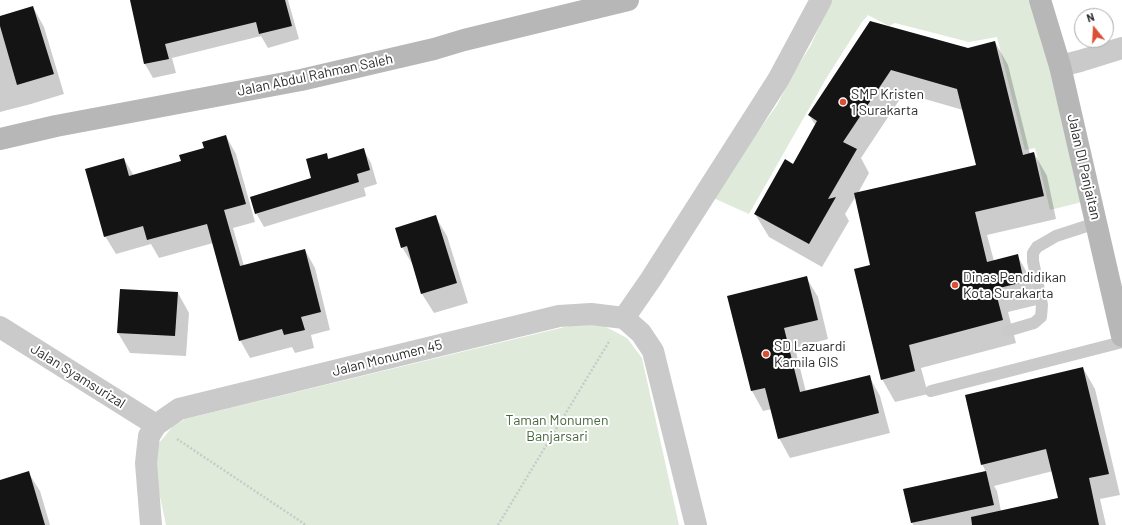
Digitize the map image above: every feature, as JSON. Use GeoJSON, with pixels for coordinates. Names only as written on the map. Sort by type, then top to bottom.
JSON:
{"type":"FeatureCollection","features":[{"type":"Feature","properties":{"kind":"main road","name":"Jalan Abdul Rahman Saleh"},"geometry":{"type":"LineString","coordinates":[[0,139],[56,126],[301,80],[434,49],[471,38],[628,0]]}},
{"type":"Feature","properties":{"kind":"main road","name":"Jalan DI Panjaitan"},"geometry":{"type":"LineString","coordinates":[[1040,0],[1060,66],[1122,336]]}},
{"type":"Feature","properties":{"kind":"street"},"geometry":{"type":"LineString","coordinates":[[696,525],[653,351],[641,333],[624,318],[778,80],[821,0]]}},
{"type":"Feature","properties":{"kind":"street"},"geometry":{"type":"LineString","coordinates":[[1060,66],[1122,48]]}},
{"type":"Feature","properties":{"kind":"street","name":"Jalan Monumen 45"},"geometry":{"type":"LineString","coordinates":[[156,425],[178,409],[559,316],[591,314],[624,318]]}},
{"type":"Feature","properties":{"kind":"street","name":"Jalan Syamsurizal"},"geometry":{"type":"LineString","coordinates":[[0,328],[156,425]]}},
{"type":"Feature","properties":{"kind":"street"},"geometry":{"type":"LineString","coordinates":[[151,525],[146,463],[149,436],[156,425]]}},
{"type":"Feature","properties":{"kind":"lane"},"geometry":{"type":"LineString","coordinates":[[1007,331],[1034,323],[1041,317],[1042,305],[1033,261],[1033,253],[1037,247],[1056,236],[1096,223]]}},
{"type":"Feature","properties":{"kind":"lane"},"geometry":{"type":"LineString","coordinates":[[932,391],[1122,342]]}},
{"type":"Feature","properties":{"kind":"path"},"geometry":{"type":"LineString","coordinates":[[498,525],[624,318]]}},
{"type":"Feature","properties":{"kind":"path"},"geometry":{"type":"LineString","coordinates":[[156,425],[306,525]]}},
{"type":"Feature","properties":{"kind":"green space"},"geometry":{"type":"Polygon","coordinates":[[[831,0],[1033,0],[1086,201],[1050,210],[1035,148],[1025,150],[997,37],[969,42],[895,23],[889,26],[868,15],[827,77],[749,214],[711,197],[777,105],[793,74],[811,45],[831,0]]]}},
{"type":"Feature","properties":{"kind":"green space","name":"Taman Monumen Banjarsari"},"geometry":{"type":"Polygon","coordinates":[[[577,324],[604,326],[627,338],[642,358],[679,525],[166,525],[153,464],[159,443],[173,426],[185,419],[577,324]]]}},
{"type":"Feature","properties":{"kind":"building"},"geometry":{"type":"Polygon","coordinates":[[[130,0],[285,0],[292,26],[259,34],[256,22],[165,44],[169,59],[144,64],[130,0]]]}},
{"type":"Feature","properties":{"kind":"building"},"geometry":{"type":"Polygon","coordinates":[[[33,6],[54,74],[17,85],[0,26],[0,16],[33,6]]]}},
{"type":"Feature","properties":{"kind":"building"},"geometry":{"type":"Polygon","coordinates":[[[870,21],[968,48],[995,41],[1023,155],[1034,152],[1044,196],[975,212],[987,262],[1018,254],[1024,282],[995,289],[1003,320],[909,345],[915,371],[881,380],[854,269],[870,265],[854,193],[976,165],[957,89],[891,70],[843,142],[857,149],[828,199],[836,197],[809,244],[754,214],[785,159],[793,164],[817,121],[808,115],[870,21]]]}},
{"type":"Feature","properties":{"kind":"building"},"geometry":{"type":"Polygon","coordinates":[[[226,135],[246,204],[224,210],[240,266],[305,249],[321,312],[301,317],[305,330],[284,335],[282,329],[239,341],[207,224],[147,240],[143,226],[104,237],[85,169],[124,158],[129,176],[181,161],[179,155],[204,148],[202,142],[226,135]]]}},
{"type":"Feature","properties":{"kind":"building"},"geometry":{"type":"Polygon","coordinates":[[[364,148],[370,170],[357,174],[359,182],[255,214],[250,197],[311,178],[306,159],[327,153],[328,159],[364,148]]]}},
{"type":"Feature","properties":{"kind":"building"},"geometry":{"type":"Polygon","coordinates":[[[436,215],[457,283],[421,294],[407,246],[401,248],[395,228],[436,215]]]}},
{"type":"Feature","properties":{"kind":"building"},"geometry":{"type":"Polygon","coordinates":[[[807,276],[818,320],[784,328],[800,392],[870,375],[879,413],[778,439],[765,388],[751,391],[727,296],[807,276]]]}},
{"type":"Feature","properties":{"kind":"building"},"geometry":{"type":"Polygon","coordinates":[[[120,289],[178,292],[175,336],[117,333],[120,289]]]}},
{"type":"Feature","properties":{"kind":"building"},"geometry":{"type":"Polygon","coordinates":[[[1083,367],[1109,474],[1089,478],[1099,525],[972,525],[971,517],[1058,498],[1046,449],[981,465],[965,395],[1083,367]]]}},
{"type":"Feature","properties":{"kind":"building"},"geometry":{"type":"Polygon","coordinates":[[[29,471],[45,525],[0,525],[0,480],[29,471]]]}},
{"type":"Feature","properties":{"kind":"building"},"geometry":{"type":"Polygon","coordinates":[[[986,471],[994,505],[911,523],[903,489],[986,471]]]}},
{"type":"Feature","properties":{"kind":"place","name":"SMP Kristen 1 Surakarta"},"geometry":{"type":"Point","coordinates":[843,102]}},
{"type":"Feature","properties":{"kind":"place","name":"Dinas Pendidikan Kota Surakarta"},"geometry":{"type":"Point","coordinates":[955,285]}},
{"type":"Feature","properties":{"kind":"place","name":"SD Lazuardi Kamila GIS"},"geometry":{"type":"Point","coordinates":[766,354]}}]}
